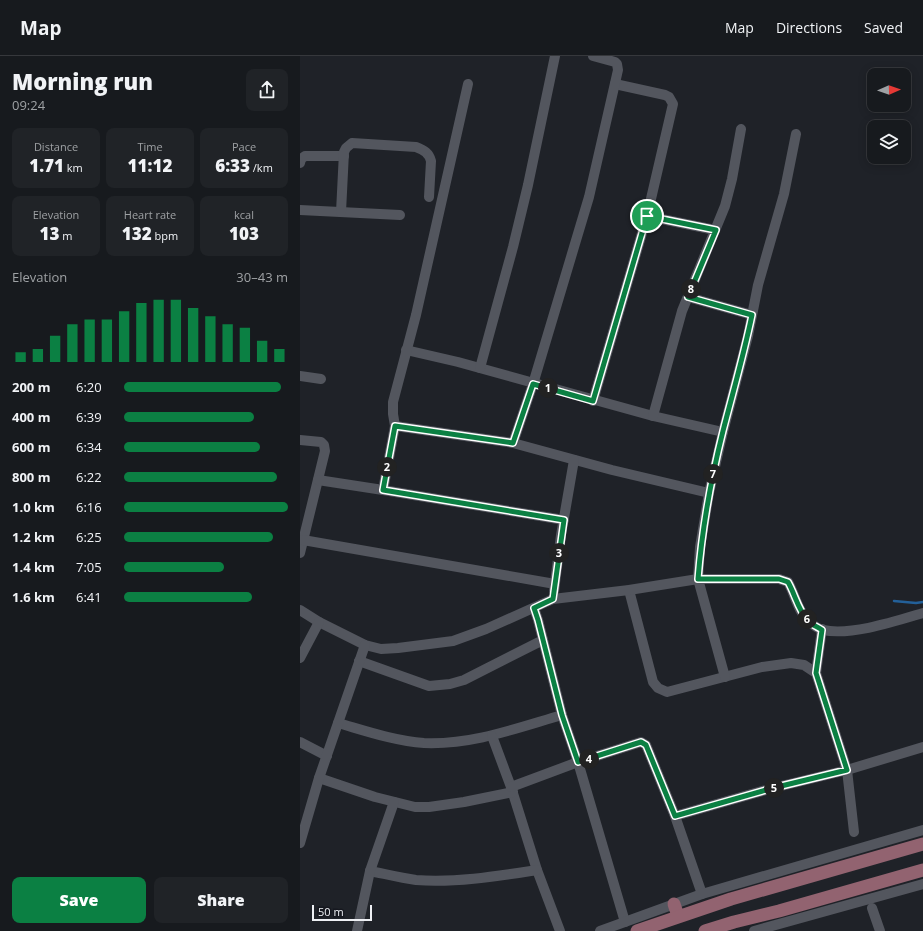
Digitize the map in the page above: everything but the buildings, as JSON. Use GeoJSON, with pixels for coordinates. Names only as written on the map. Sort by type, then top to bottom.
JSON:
{"type":"FeatureCollection","features":[{"type":"Feature","properties":{"kind":"main road"},"geometry":{"type":"LineString","coordinates":[[636,931],[676,910],[753,892],[923,844]]}},
{"type":"Feature","properties":{"kind":"main road"},"geometry":{"type":"LineString","coordinates":[[706,931],[725,928],[923,870]]}},
{"type":"Feature","properties":{"kind":"street"},"geometry":{"type":"LineString","coordinates":[[480,368],[517,231],[555,56]]}},
{"type":"Feature","properties":{"kind":"street"},"geometry":{"type":"LineString","coordinates":[[513,443],[533,384],[589,197],[618,70],[617,64],[612,61],[593,56]]}},
{"type":"Feature","properties":{"kind":"street"},"geometry":{"type":"LineString","coordinates":[[383,490],[395,426],[393,402],[416,315],[468,84]]}},
{"type":"Feature","properties":{"kind":"street"},"geometry":{"type":"LineString","coordinates":[[593,401],[647,216],[673,104],[669,97],[665,95],[615,84]]}},
{"type":"Feature","properties":{"kind":"street"},"geometry":{"type":"LineString","coordinates":[[653,416],[682,311],[725,206],[732,179],[741,130]]}},
{"type":"Feature","properties":{"kind":"street"},"geometry":{"type":"LineString","coordinates":[[725,677],[698,579],[700,547],[709,493],[723,432],[758,285],[784,194],[796,134]]}},
{"type":"Feature","properties":{"kind":"street"},"geometry":{"type":"LineString","coordinates":[[341,212],[344,156],[346,148],[349,145],[356,143],[416,147],[422,149],[430,157],[431,161],[429,197]]}},
{"type":"Feature","properties":{"kind":"street"},"geometry":{"type":"LineString","coordinates":[[300,163],[301,159],[305,156],[344,156]]}},
{"type":"Feature","properties":{"kind":"street"},"geometry":{"type":"LineString","coordinates":[[300,210],[400,215]]}},
{"type":"Feature","properties":{"kind":"street"},"geometry":{"type":"LineString","coordinates":[[647,216],[716,230]]}},
{"type":"Feature","properties":{"kind":"street"},"geometry":{"type":"LineString","coordinates":[[688,297],[752,315]]}},
{"type":"Feature","properties":{"kind":"street"},"geometry":{"type":"LineString","coordinates":[[406,350],[480,368],[593,401],[723,432]]}},
{"type":"Feature","properties":{"kind":"street"},"geometry":{"type":"LineString","coordinates":[[300,376],[321,380]]}},
{"type":"Feature","properties":{"kind":"street"},"geometry":{"type":"LineString","coordinates":[[395,426],[513,443],[574,460],[709,493]]}},
{"type":"Feature","properties":{"kind":"street"},"geometry":{"type":"LineString","coordinates":[[300,440],[321,442],[324,445],[325,451],[300,552]]}},
{"type":"Feature","properties":{"kind":"street"},"geometry":{"type":"LineString","coordinates":[[553,599],[574,460]]}},
{"type":"Feature","properties":{"kind":"street"},"geometry":{"type":"LineString","coordinates":[[318,480],[564,520]]}},
{"type":"Feature","properties":{"kind":"street"},"geometry":{"type":"LineString","coordinates":[[303,540],[555,584]]}},
{"type":"Feature","properties":{"kind":"street"},"geometry":{"type":"LineString","coordinates":[[300,610],[318,622],[365,645],[381,649],[453,641],[486,629],[553,599],[629,590],[698,579],[779,579],[788,582],[797,604],[809,622],[822,630],[858,629],[923,613]]}},
{"type":"Feature","properties":{"kind":"street"},"geometry":{"type":"LineString","coordinates":[[629,590],[653,682],[658,688],[666,692],[762,667],[791,663],[804,665],[816,673]]}},
{"type":"Feature","properties":{"kind":"street"},"geometry":{"type":"LineString","coordinates":[[534,608],[562,715],[578,762],[625,922]]}},
{"type":"Feature","properties":{"kind":"street"},"geometry":{"type":"LineString","coordinates":[[300,658],[318,622]]}},
{"type":"Feature","properties":{"kind":"street"},"geometry":{"type":"LineString","coordinates":[[822,630],[816,673],[847,770],[854,832]]}},
{"type":"Feature","properties":{"kind":"street"},"geometry":{"type":"LineString","coordinates":[[359,661],[430,686],[450,684],[464,680],[543,640]]}},
{"type":"Feature","properties":{"kind":"street"},"geometry":{"type":"LineString","coordinates":[[300,843],[304,815],[327,756],[365,645]]}},
{"type":"Feature","properties":{"kind":"street"},"geometry":{"type":"LineString","coordinates":[[338,723],[382,736],[425,743],[462,741],[492,736],[562,715]]}},
{"type":"Feature","properties":{"kind":"street"},"geometry":{"type":"LineString","coordinates":[[492,736],[512,789],[537,870],[560,931]]}},
{"type":"Feature","properties":{"kind":"street"},"geometry":{"type":"LineString","coordinates":[[300,742],[327,756]]}},
{"type":"Feature","properties":{"kind":"street"},"geometry":{"type":"LineString","coordinates":[[319,778],[394,802],[415,807],[429,807],[479,800],[512,789],[578,762],[641,742],[646,745],[675,816],[702,894]]}},
{"type":"Feature","properties":{"kind":"street"},"geometry":{"type":"LineString","coordinates":[[675,816],[773,788],[847,770],[923,747]]}},
{"type":"Feature","properties":{"kind":"street"},"geometry":{"type":"LineString","coordinates":[[357,931],[370,871],[394,802]]}},
{"type":"Feature","properties":{"kind":"street"},"geometry":{"type":"LineString","coordinates":[[600,931],[625,922],[676,910],[702,894],[923,830]]}},
{"type":"Feature","properties":{"kind":"street"},"geometry":{"type":"LineString","coordinates":[[370,871],[414,880],[433,880],[499,876],[537,870]]}},
{"type":"Feature","properties":{"kind":"street"},"geometry":{"type":"LineString","coordinates":[[754,931],[923,884]]}},
{"type":"Feature","properties":{"kind":"street"},"geometry":{"type":"LineString","coordinates":[[872,908],[880,931]]}},
{"type":"Feature","properties":{"kind":"waterway"},"geometry":{"type":"LineString","coordinates":[[894,601],[916,603],[923,602]]}},
{"type":"Feature","properties":{"kind":"route"},"geometry":{"type":"LineString","coordinates":[[647,216],[716,230],[688,297],[752,315],[709,493],[700,547],[698,579],[779,579],[788,582],[797,604],[809,622],[822,630],[816,673],[847,770],[773,788],[675,816],[646,745],[641,742],[578,762],[562,715],[534,608],[553,599],[564,520],[383,490],[395,426],[513,443],[533,384],[593,401],[647,216]]}}]}
